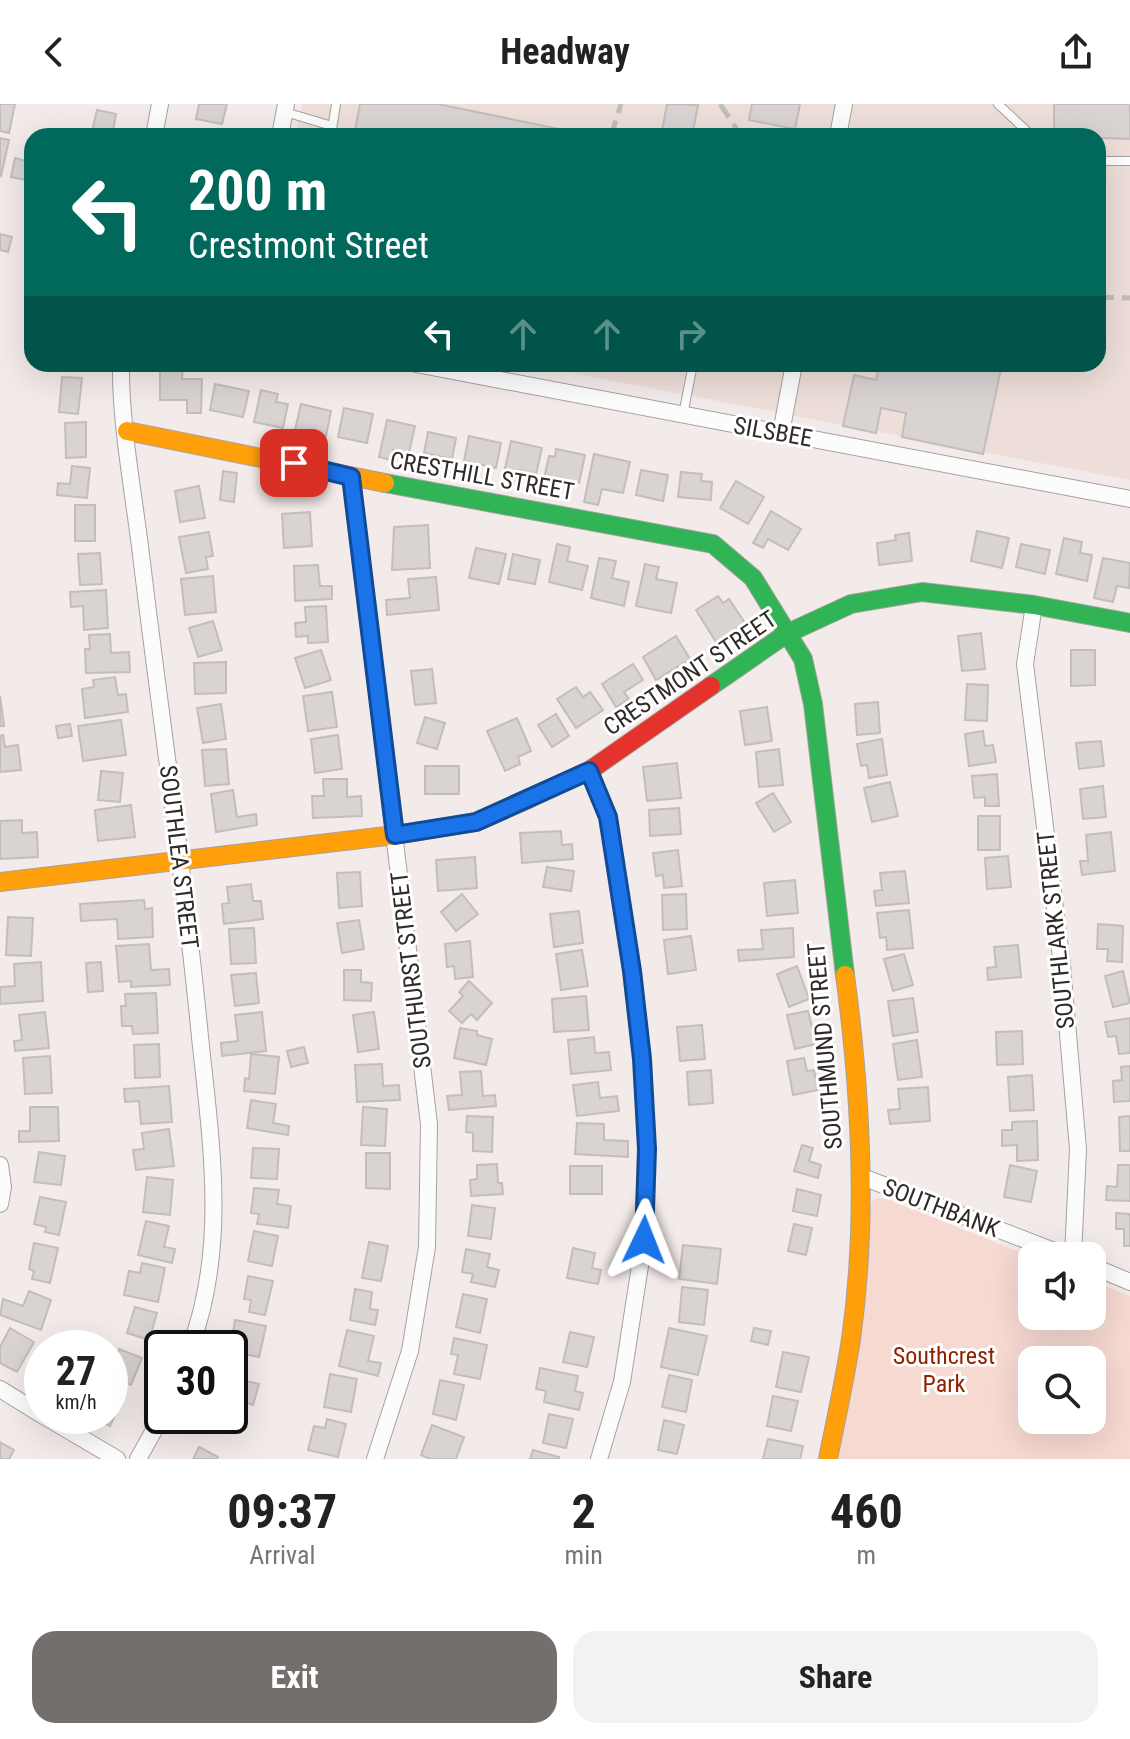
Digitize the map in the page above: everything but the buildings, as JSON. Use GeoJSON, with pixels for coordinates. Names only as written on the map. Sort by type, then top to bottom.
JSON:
{"type":"FeatureCollection","features":[{"type":"Feature","properties":{"kind":"street"},"geometry":{"type":"LineString","coordinates":[[156,128],[160,104]]}},
{"type":"Feature","properties":{"kind":"street"},"geometry":{"type":"LineString","coordinates":[[840,128],[844,104]]}},
{"type":"Feature","properties":{"kind":"street"},"geometry":{"type":"LineString","coordinates":[[282,128],[286,108]]}},
{"type":"Feature","properties":{"kind":"street","name":"SOUTHLEA STREET"},"geometry":{"type":"LineString","coordinates":[[122,372],[214,1169],[215,1216],[210,1274],[195,1330]]}},
{"type":"Feature","properties":{"kind":"street","name":"SILSBEE"},"geometry":{"type":"LineString","coordinates":[[473,372],[683,415],[1130,499]]}},
{"type":"Feature","properties":{"kind":"street"},"geometry":{"type":"LineString","coordinates":[[781,433],[792,372]]}},
{"type":"Feature","properties":{"kind":"street","name":"CRESTHILL STREET"},"geometry":{"type":"LineString","coordinates":[[127,431],[351,477],[713,544],[753,578],[786,634]]}},
{"type":"Feature","properties":{"kind":"street","name":"SOUTHURST STREET"},"geometry":{"type":"LineString","coordinates":[[351,477],[429,1124],[427,1247],[410,1351],[375,1459]]}},
{"type":"Feature","properties":{"kind":"street","name":"CRESTMONT STREET"},"geometry":{"type":"LineString","coordinates":[[0,882],[395,835],[476,822],[589,771],[786,634],[851,604],[922,592],[1034,605],[1130,623]]}},
{"type":"Feature","properties":{"kind":"street","name":"SOUTHLARK STREET"},"geometry":{"type":"LineString","coordinates":[[1034,605],[1025,664],[1062,965],[1078,1149],[1071,1242]]}},
{"type":"Feature","properties":{"kind":"street","name":"SOUTHMUND STREET"},"geometry":{"type":"LineString","coordinates":[[786,634],[803,659],[813,704],[852,1030],[860,1176],[859,1243],[851,1339],[828,1459]]}},
{"type":"Feature","properties":{"kind":"street"},"geometry":{"type":"LineString","coordinates":[[589,771],[608,817],[625,925],[642,1059],[647,1149],[644,1240],[632,1319],[622,1382],[599,1459]]}},
{"type":"Feature","properties":{"kind":"street"},"geometry":{"type":"LineString","coordinates":[[0,1165],[3,1187],[0,1204]]}},
{"type":"Feature","properties":{"kind":"street","name":"SOUTHBANK"},"geometry":{"type":"LineString","coordinates":[[860,1176],[1033,1242]]}},
{"type":"Feature","properties":{"kind":"street"},"geometry":{"type":"LineString","coordinates":[[1106,1272],[1130,1282]]}},
{"type":"Feature","properties":{"kind":"street"},"geometry":{"type":"LineString","coordinates":[[0,1389],[24,1404]]}},
{"type":"Feature","properties":{"kind":"street"},"geometry":{"type":"LineString","coordinates":[[75,1434],[117,1459]]}},
{"type":"Feature","properties":{"kind":"street"},"geometry":{"type":"LineString","coordinates":[[138,1459],[152,1434]]}},
{"type":"Feature","properties":{"kind":"lane"},"geometry":{"type":"LineString","coordinates":[[286,108],[332,126],[336,104]]}},
{"type":"Feature","properties":{"kind":"lane"},"geometry":{"type":"LineString","coordinates":[[998,104],[1024,128]]}},
{"type":"Feature","properties":{"kind":"lane"},"geometry":{"type":"LineString","coordinates":[[1106,161],[1130,161]]}},
{"type":"Feature","properties":{"kind":"lane"},"geometry":{"type":"LineString","coordinates":[[683,415],[691,372]]}},
{"type":"Feature","properties":{"kind":"shaded area"},"geometry":{"type":"Polygon","coordinates":[[[302,104],[1130,104],[1130,480],[567,372],[1106,372],[1106,128],[298,128],[302,104]]]}},
{"type":"Feature","properties":{"kind":"green space","name":"Southcrest Park"},"geometry":{"type":"Polygon","coordinates":[[[884,1198],[1018,1251],[1018,1330],[1106,1330],[1106,1287],[1130,1296],[1130,1459],[839,1459],[869,1210],[874,1199],[884,1198]]]}},
{"type":"Feature","properties":{"kind":"railway"},"geometry":{"type":"LineString","coordinates":[[614,128],[621,104]]}},
{"type":"Feature","properties":{"kind":"railway"},"geometry":{"type":"LineString","coordinates":[[720,104],[736,128]]}},
{"type":"Feature","properties":{"kind":"railway"},"geometry":{"type":"LineString","coordinates":[[1106,297],[1130,298]]}},
{"type":"Feature","properties":{"kind":"traffic: fast"},"geometry":{"type":"LineString","coordinates":[[385,483],[713,544],[753,578],[803,659],[813,704],[845,975]]}},
{"type":"Feature","properties":{"kind":"traffic: fast"},"geometry":{"type":"LineString","coordinates":[[711,686],[786,634],[851,604],[922,592],[1034,605],[1130,623]]}},
{"type":"Feature","properties":{"kind":"traffic: slow"},"geometry":{"type":"LineString","coordinates":[[127,431],[385,483]]}},
{"type":"Feature","properties":{"kind":"traffic: slow"},"geometry":{"type":"LineString","coordinates":[[0,882],[395,835],[476,822],[528,799]]}},
{"type":"Feature","properties":{"kind":"traffic: slow"},"geometry":{"type":"LineString","coordinates":[[828,1459],[851,1339],[861,1202],[855,1065],[845,975]]}},
{"type":"Feature","properties":{"kind":"traffic: jam"},"geometry":{"type":"LineString","coordinates":[[528,799],[589,771],[711,686]]}},
{"type":"Feature","properties":{"kind":"route"},"geometry":{"type":"LineString","coordinates":[[294,463],[351,477],[395,835],[476,822],[589,771],[608,817],[632,971],[642,1059],[647,1149],[644,1240]]}}]}
